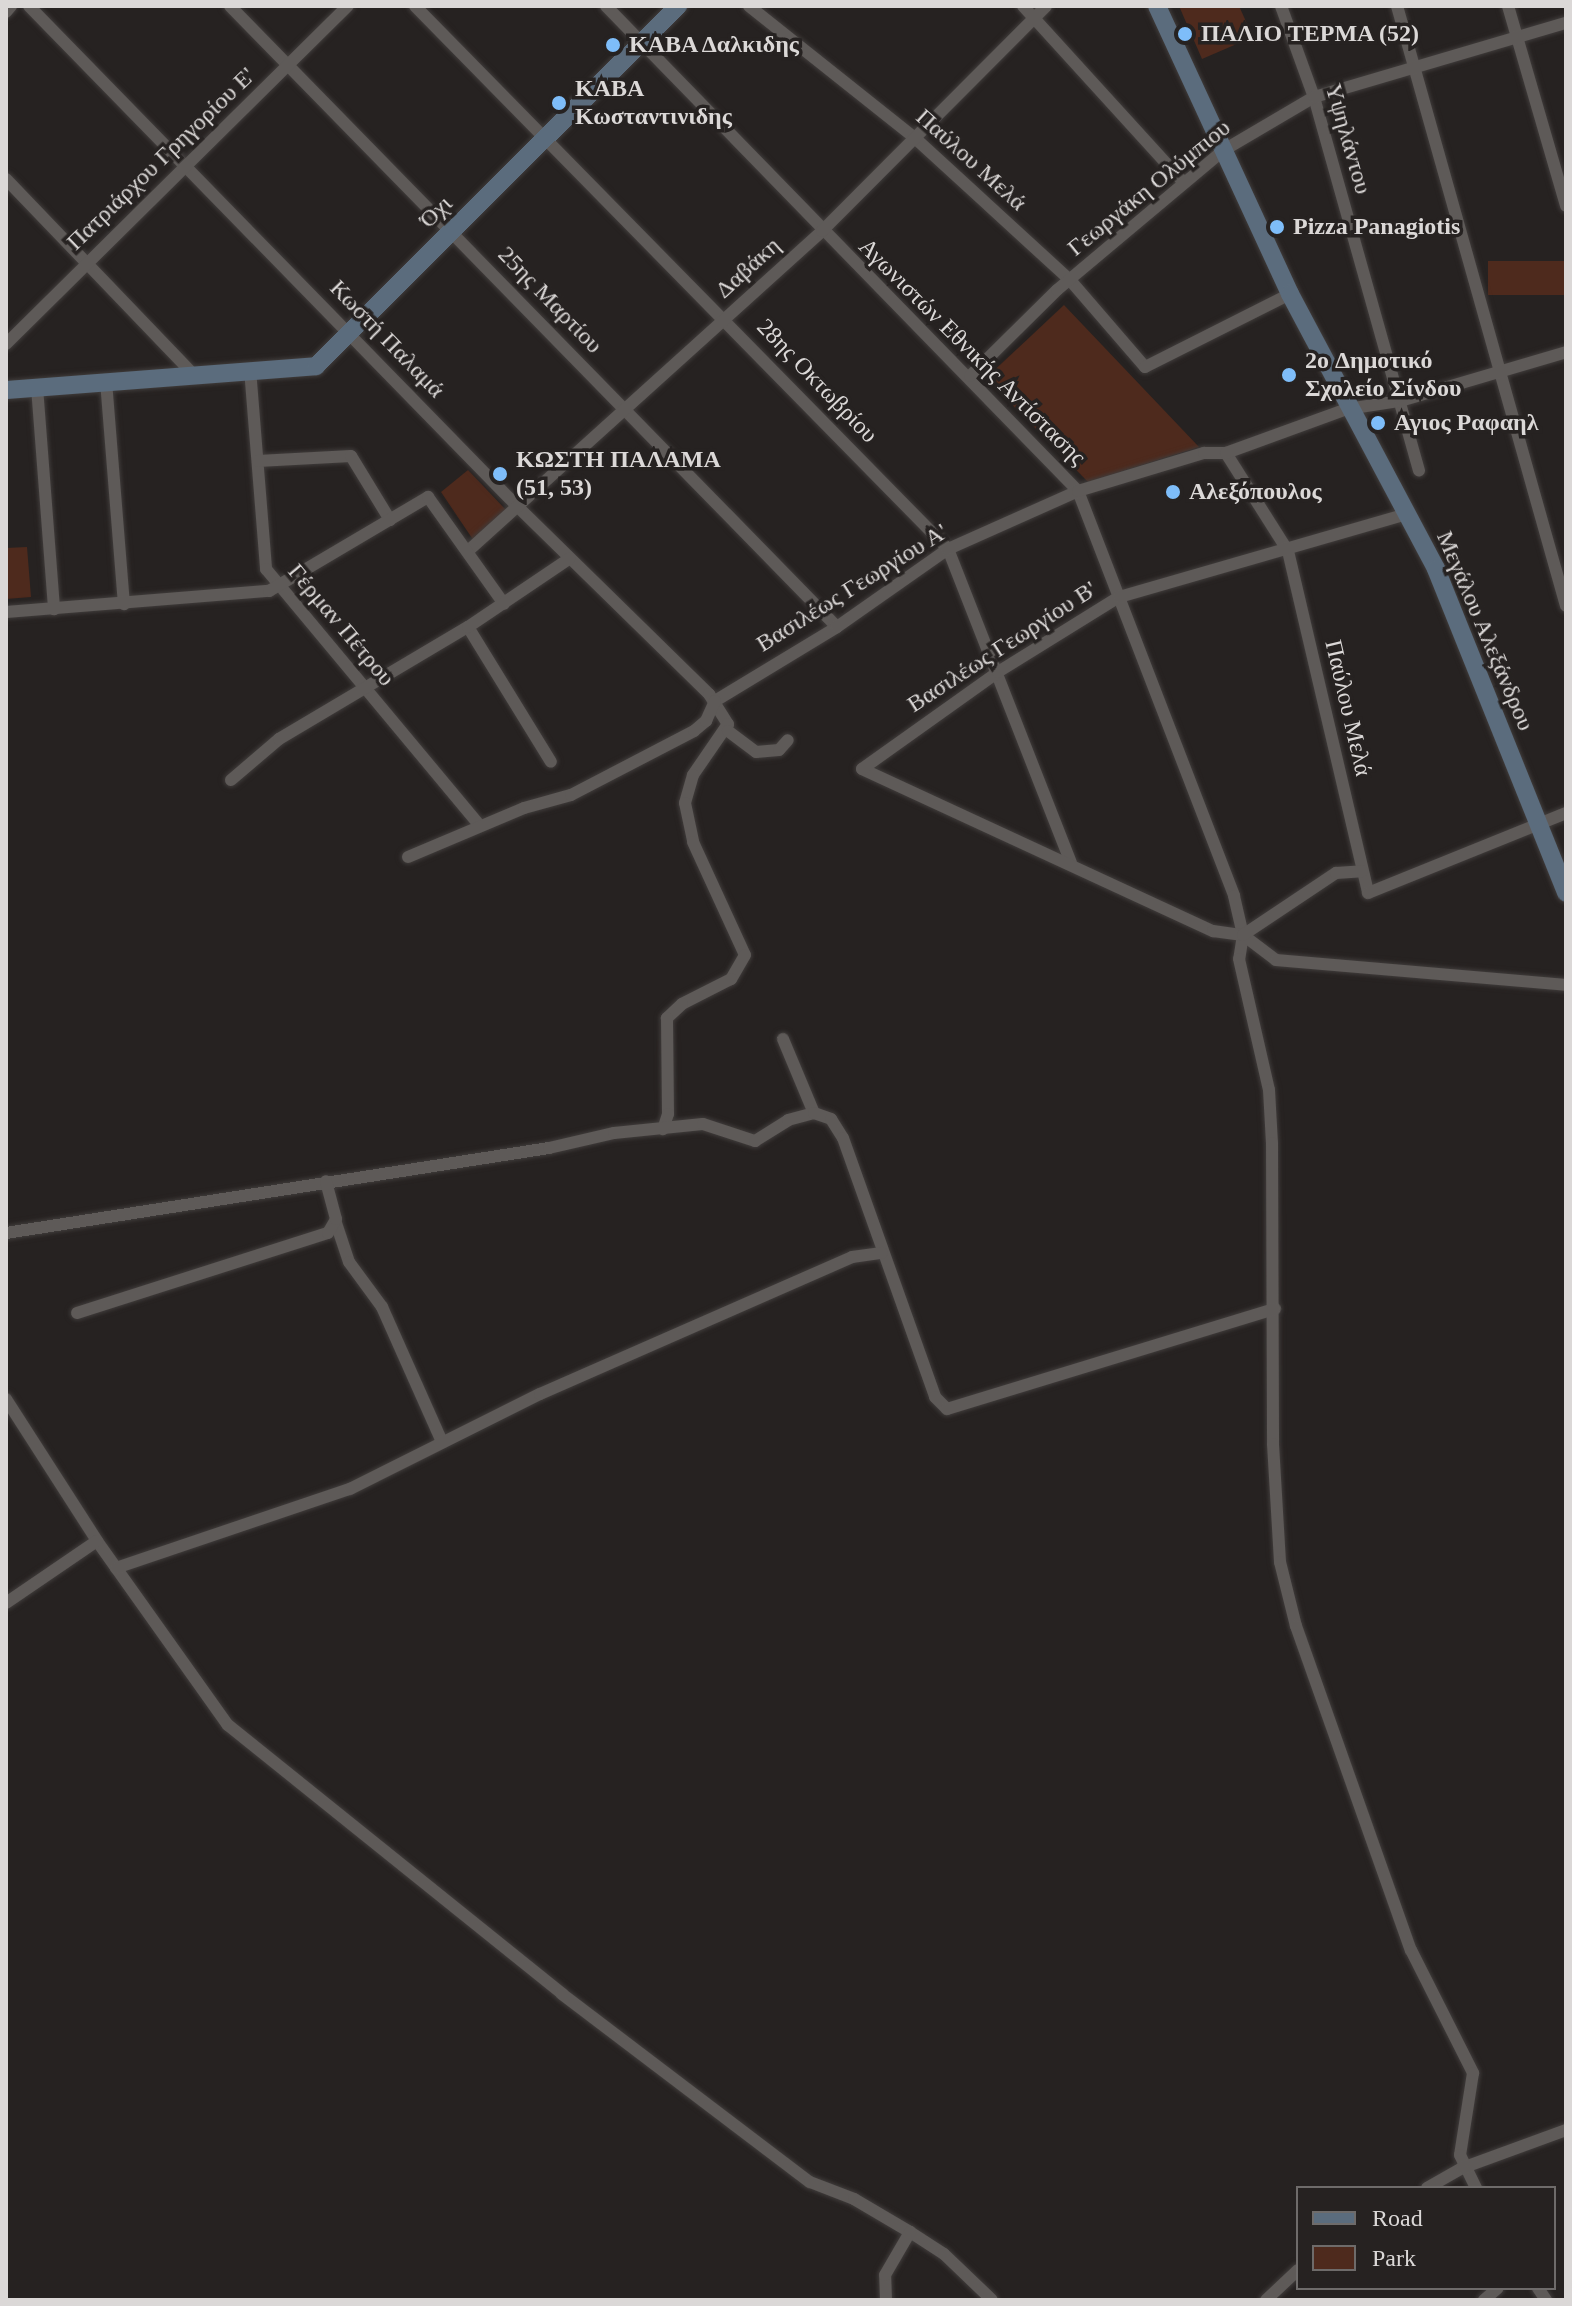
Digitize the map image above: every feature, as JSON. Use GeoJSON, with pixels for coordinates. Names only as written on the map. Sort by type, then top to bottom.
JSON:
{"type":"FeatureCollection","features":[{"type":"Feature","properties":{"kind":"street"},"geometry":{"type":"LineString","coordinates":[[6,12],[11,6]]}},
{"type":"Feature","properties":{"kind":"street","name":"Κωστή Παλαμά"},"geometry":{"type":"LineString","coordinates":[[29,6],[352,333],[569,559],[715,701]]}},
{"type":"Feature","properties":{"kind":"street","name":"25ης Μαρτίου"},"geometry":{"type":"LineString","coordinates":[[230,6],[837,627]]}},
{"type":"Feature","properties":{"kind":"street","name":"Πατριάρχου Γρηγορίου Ε'"},"geometry":{"type":"LineString","coordinates":[[6,344],[85,262],[348,6]]}},
{"type":"Feature","properties":{"kind":"street","name":"28ης Οκτωβρίου"},"geometry":{"type":"LineString","coordinates":[[415,6],[725,318],[948,549],[1071,863]]}},
{"type":"Feature","properties":{"kind":"street","name":"Αγωνιστών Εθνικής Αντίστασης"},"geometry":{"type":"LineString","coordinates":[[606,6],[822,231],[970,376],[1078,491],[1234,896],[1243,935],[1239,959],[1269,1090],[1275,1309],[1273,1444],[1280,1562],[1296,1626],[1411,1950],[1473,2073],[1461,2137],[1462,2168]]}},
{"type":"Feature","properties":{"kind":"street","name":"Όχι"},"geometry":{"type":"LineString","coordinates":[[6,390],[316,366],[451,230],[547,140],[678,6]]}},
{"type":"Feature","properties":{"kind":"street","name":"Παύλου Μελά"},"geometry":{"type":"LineString","coordinates":[[749,6],[916,139],[1070,280],[1145,367],[1290,294]]}},
{"type":"Feature","properties":{"kind":"street"},"geometry":{"type":"LineString","coordinates":[[1023,6],[1183,182]]}},
{"type":"Feature","properties":{"kind":"street","name":"Δαβάκη"},"geometry":{"type":"LineString","coordinates":[[468,551],[822,231],[1046,6]]}},
{"type":"Feature","properties":{"kind":"street","name":"Μεγάλου Αλεξάνδρου"},"geometry":{"type":"LineString","coordinates":[[1157,6],[1290,294],[1347,409],[1436,569],[1566,893]]}},
{"type":"Feature","properties":{"kind":"street","name":"Υψηλάντου"},"geometry":{"type":"LineString","coordinates":[[1281,6],[1314,97],[1419,471]]}},
{"type":"Feature","properties":{"kind":"street"},"geometry":{"type":"LineString","coordinates":[[1397,6],[1566,606]]}},
{"type":"Feature","properties":{"kind":"street"},"geometry":{"type":"LineString","coordinates":[[1508,6],[1566,206]]}},
{"type":"Feature","properties":{"kind":"street","name":"Γεωργάκη Ολύμπιου"},"geometry":{"type":"LineString","coordinates":[[970,376],[1070,280],[1224,150],[1314,97],[1566,23]]}},
{"type":"Feature","properties":{"kind":"street"},"geometry":{"type":"LineString","coordinates":[[6,179],[193,374]]}},
{"type":"Feature","properties":{"kind":"street","name":"Βασιλέως Γεωργίου Α'"},"geometry":{"type":"LineString","coordinates":[[715,701],[837,627],[948,549],[1078,491],[1204,453],[1226,453],[1347,409],[1400,401],[1566,352]]}},
{"type":"Feature","properties":{"kind":"street","name":"Γέρμαν Πέτρου"},"geometry":{"type":"LineString","coordinates":[[250,369],[263,561],[480,826]]}},
{"type":"Feature","properties":{"kind":"street"},"geometry":{"type":"LineString","coordinates":[[106,381],[124,604]]}},
{"type":"Feature","properties":{"kind":"street"},"geometry":{"type":"LineString","coordinates":[[37,387],[54,609]]}},
{"type":"Feature","properties":{"kind":"street","name":"Παύλου Μελά"},"geometry":{"type":"LineString","coordinates":[[1226,453],[1288,551],[1368,893],[1539,826]]}},
{"type":"Feature","properties":{"kind":"street"},"geometry":{"type":"LineString","coordinates":[[258,461],[351,456],[390,520]]}},
{"type":"Feature","properties":{"kind":"street"},"geometry":{"type":"LineString","coordinates":[[6,612],[124,604],[282,586],[428,497],[504,604]]}},
{"type":"Feature","properties":{"kind":"street","name":"Βασιλέως Γεωργίου Β'"},"geometry":{"type":"LineString","coordinates":[[1071,863],[862,769],[998,672],[1119,597],[1288,551],[1406,514]]}},
{"type":"Feature","properties":{"kind":"street"},"geometry":{"type":"LineString","coordinates":[[231,780],[279,739],[468,627],[569,559]]}},
{"type":"Feature","properties":{"kind":"street"},"geometry":{"type":"LineString","coordinates":[[468,627],[551,762]]}},
{"type":"Feature","properties":{"kind":"street"},"geometry":{"type":"LineString","coordinates":[[715,701],[728,731],[756,752],[779,750],[788,740]]}},
{"type":"Feature","properties":{"kind":"street"},"geometry":{"type":"LineString","coordinates":[[408,857],[480,826],[571,795],[694,731],[706,721],[715,701]]}},
{"type":"Feature","properties":{"kind":"street"},"geometry":{"type":"LineString","coordinates":[[663,1129],[668,1114],[667,1018],[682,1004],[731,979],[745,955],[693,842],[685,803],[693,775],[728,731]]}},
{"type":"Feature","properties":{"kind":"street"},"geometry":{"type":"LineString","coordinates":[[1539,826],[1566,813]]}},
{"type":"Feature","properties":{"kind":"street"},"geometry":{"type":"LineString","coordinates":[[1071,863],[1213,931],[1243,935],[1276,960],[1566,985]]}},
{"type":"Feature","properties":{"kind":"street"},"geometry":{"type":"LineString","coordinates":[[1243,935],[1336,873],[1355,868],[1362,871]]}},
{"type":"Feature","properties":{"kind":"street"},"geometry":{"type":"LineString","coordinates":[[783,1039],[814,1113],[838,1127],[935,1397],[947,1409],[1275,1309]]}},
{"type":"Feature","properties":{"kind":"street"},"geometry":{"type":"LineString","coordinates":[[6,1233],[703,1124],[755,1141],[788,1120],[814,1113]]}},
{"type":"Feature","properties":{"kind":"street"},"geometry":{"type":"LineString","coordinates":[[326,1181],[349,1262],[382,1307],[442,1442]]}},
{"type":"Feature","properties":{"kind":"street"},"geometry":{"type":"LineString","coordinates":[[77,1313],[328,1233],[336,1223]]}},
{"type":"Feature","properties":{"kind":"street"},"geometry":{"type":"LineString","coordinates":[[116,1568],[350,1489],[442,1442],[852,1257],[882,1253]]}},
{"type":"Feature","properties":{"kind":"street"},"geometry":{"type":"LineString","coordinates":[[6,1399],[97,1541],[228,1725],[562,1994],[810,2182],[854,2199],[944,2254],[992,2300]]}},
{"type":"Feature","properties":{"kind":"street"},"geometry":{"type":"LineString","coordinates":[[6,1603],[97,1541]]}},
{"type":"Feature","properties":{"kind":"street"},"geometry":{"type":"LineString","coordinates":[[1430,2186],[1462,2168],[1566,2130]]}},
{"type":"Feature","properties":{"kind":"street"},"geometry":{"type":"LineString","coordinates":[[1462,2168],[1475,2186]]}},
{"type":"Feature","properties":{"kind":"street"},"geometry":{"type":"LineString","coordinates":[[886,2300],[885,2275],[910,2232]]}},
{"type":"Feature","properties":{"kind":"street"},"geometry":{"type":"LineString","coordinates":[[1266,2300],[1296,2272]]}},
{"type":"Feature","properties":{"kind":"green space"},"geometry":{"type":"Polygon","coordinates":[[[1179,6],[1239,6],[1253,37],[1202,59],[1179,6]]]}},
{"type":"Feature","properties":{"kind":"green space"},"geometry":{"type":"Polygon","coordinates":[[[1488,261],[1566,261],[1566,295],[1488,295],[1488,261]]]}},
{"type":"Feature","properties":{"kind":"green space"},"geometry":{"type":"Polygon","coordinates":[[[1064,305],[1199,447],[1088,482],[986,378],[1064,305]]]}},
{"type":"Feature","properties":{"kind":"green space"},"geometry":{"type":"Polygon","coordinates":[[[468,470],[506,510],[474,541],[441,492],[468,470]]]}},
{"type":"Feature","properties":{"kind":"green space"},"geometry":{"type":"Polygon","coordinates":[[[27,547],[31,597],[6,599],[6,548],[27,547]]]}},
{"type":"Feature","properties":{"kind":"place","name":"ΠΑΛΙΟ ΤΕΡΜΑ (52)"},"geometry":{"type":"Point","coordinates":[1185,34]}},
{"type":"Feature","properties":{"kind":"place","name":"ΚΑΒΑ Δαλκιδης"},"geometry":{"type":"Point","coordinates":[613,45]}},
{"type":"Feature","properties":{"kind":"place","name":"ΚΑΒΑ Κωσταντινιδης"},"geometry":{"type":"Point","coordinates":[559,103]}},
{"type":"Feature","properties":{"kind":"place","name":"Pizza Panagiotis"},"geometry":{"type":"Point","coordinates":[1277,227]}},
{"type":"Feature","properties":{"kind":"place","name":"2o Δημοτικό Σχολείο Σίνδου"},"geometry":{"type":"Point","coordinates":[1289,375]}},
{"type":"Feature","properties":{"kind":"place","name":"Αγιος Ραφαηλ"},"geometry":{"type":"Point","coordinates":[1378,423]}},
{"type":"Feature","properties":{"kind":"place","name":"ΚΩΣΤΗ ΠΑΛΑΜΑ (51, 53)"},"geometry":{"type":"Point","coordinates":[500,474]}},
{"type":"Feature","properties":{"kind":"place","name":"Αλεξόπουλος"},"geometry":{"type":"Point","coordinates":[1173,492]}}]}
